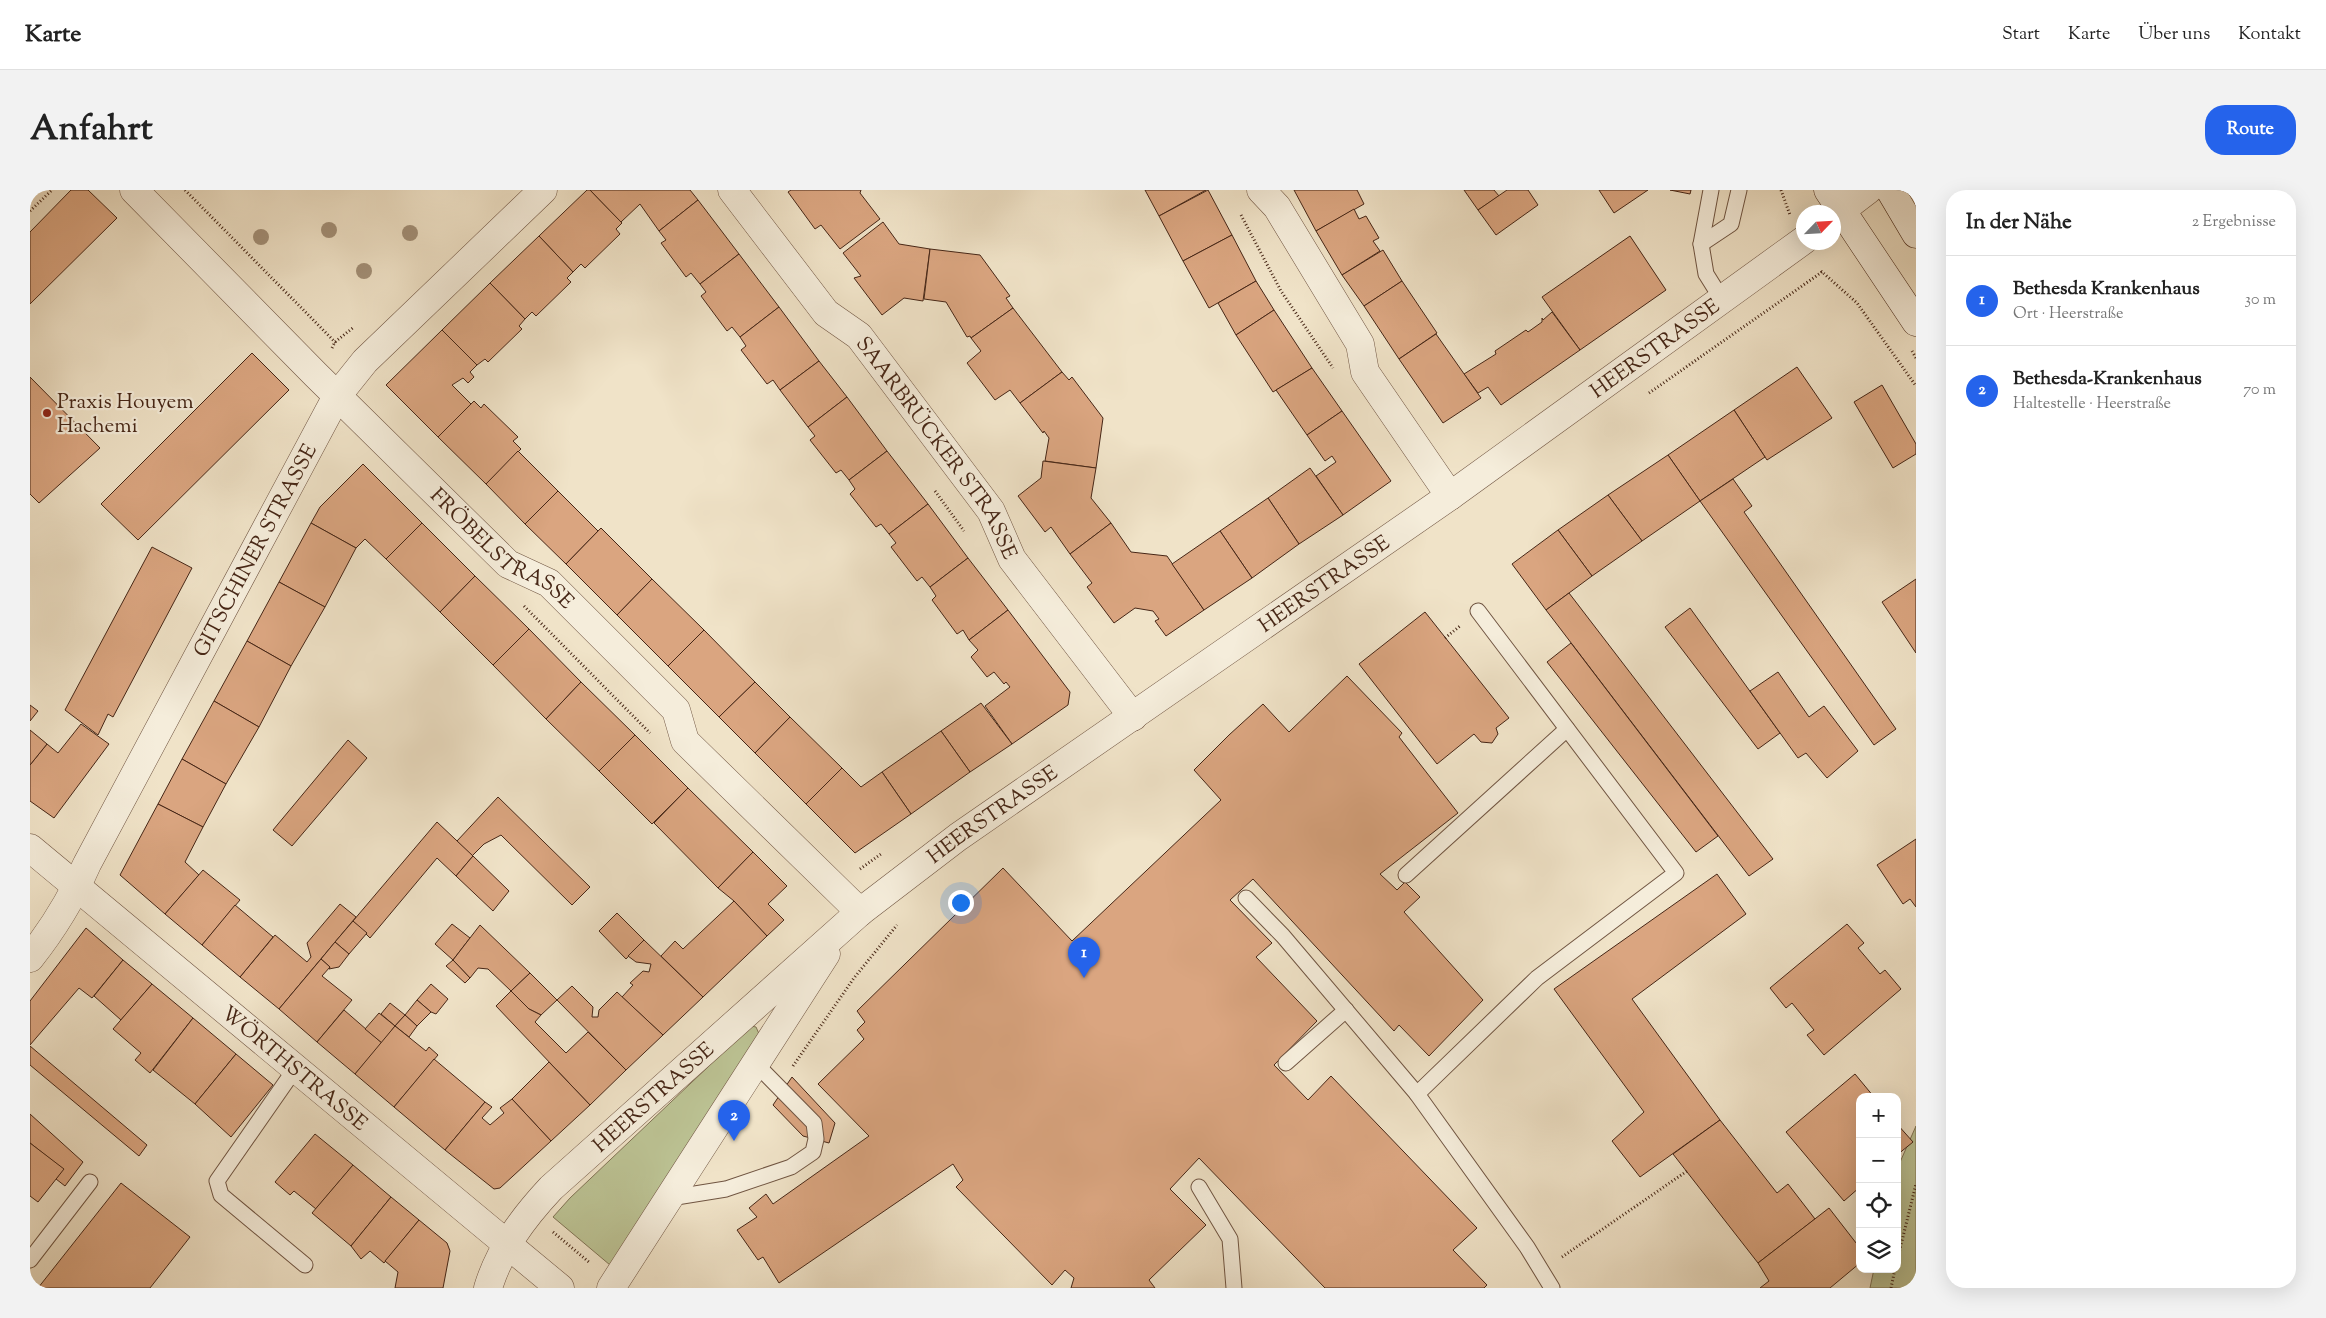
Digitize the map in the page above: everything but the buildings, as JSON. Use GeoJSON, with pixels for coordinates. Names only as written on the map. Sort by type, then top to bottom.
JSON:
{"type":"FeatureCollection","features":[{"type":"Feature","properties":{"kind":"street","name":"FRÖBELSTRASSE"},"geometry":{"type":"LineString","coordinates":[[134,190],[316,375],[508,564],[549,583],[676,710],[685,741],[852,919]]}},
{"type":"Feature","properties":{"kind":"street","name":"GITSCHINER STRASSE"},"geometry":{"type":"LineString","coordinates":[[30,958],[45,940],[77,886],[91,855],[337,396],[365,361],[543,190]]}},
{"type":"Feature","properties":{"kind":"street","name":"SAARBRÜCKER STRASSE"},"geometry":{"type":"LineString","coordinates":[[732,190],[826,313],[859,336],[991,511],[1012,559],[1133,717]]}},
{"type":"Feature","properties":{"kind":"street"},"geometry":{"type":"LineString","coordinates":[[1261,190],[1277,207],[1360,344],[1365,372],[1450,496]]}},
{"type":"Feature","properties":{"kind":"street"},"geometry":{"type":"LineString","coordinates":[[1834,205],[1868,190]]}},
{"type":"Feature","properties":{"kind":"street"},"geometry":{"type":"LineString","coordinates":[[1890,190],[1916,234]]}},
{"type":"Feature","properties":{"kind":"street"},"geometry":{"type":"LineString","coordinates":[[1841,215],[1916,322]]}},
{"type":"Feature","properties":{"kind":"street","name":"HEERSTRASSE"},"geometry":{"type":"LineString","coordinates":[[488,1288],[506,1244],[528,1212],[551,1188],[852,919],[958,837],[1450,496],[1721,298],[1796,246]]}},
{"type":"Feature","properties":{"kind":"street","name":"WÖRTHSTRASSE"},"geometry":{"type":"LineString","coordinates":[[30,848],[560,1288]]}},
{"type":"Feature","properties":{"kind":"street","name":"HEERSTRASSE"},"geometry":{"type":"LineString","coordinates":[[613,1286],[852,919]]}},
{"type":"Feature","properties":{"kind":"lane"},"geometry":{"type":"LineString","coordinates":[[1711,190],[1700,244],[1706,274],[1721,298]]}},
{"type":"Feature","properties":{"kind":"lane"},"geometry":{"type":"LineString","coordinates":[[1700,244],[1732,224],[1739,190]]}},
{"type":"Feature","properties":{"kind":"lane"},"geometry":{"type":"LineString","coordinates":[[1417,1094],[1537,978],[1676,873],[1478,611]]}},
{"type":"Feature","properties":{"kind":"lane"},"geometry":{"type":"LineString","coordinates":[[1406,875],[1567,728]]}},
{"type":"Feature","properties":{"kind":"lane"},"geometry":{"type":"LineString","coordinates":[[1246,898],[1283,936],[1417,1094],[1527,1247],[1552,1288]]}},
{"type":"Feature","properties":{"kind":"lane"},"geometry":{"type":"LineString","coordinates":[[1286,1063],[1346,1010]]}},
{"type":"Feature","properties":{"kind":"lane"},"geometry":{"type":"LineString","coordinates":[[670,1198],[726,1189],[791,1167],[813,1152],[816,1139],[814,1123],[756,1064]]}},
{"type":"Feature","properties":{"kind":"lane"},"geometry":{"type":"LineString","coordinates":[[296,1069],[217,1181],[221,1195],[305,1264]]}},
{"type":"Feature","properties":{"kind":"lane"},"geometry":{"type":"LineString","coordinates":[[30,1260],[90,1182]]}},
{"type":"Feature","properties":{"kind":"lane"},"geometry":{"type":"LineString","coordinates":[[1199,1187],[1230,1239],[1234,1288]]}},
{"type":"Feature","properties":{"kind":"path"},"geometry":{"type":"LineString","coordinates":[[30,211],[52,190]]}},
{"type":"Feature","properties":{"kind":"path"},"geometry":{"type":"LineString","coordinates":[[185,190],[335,342]]}},
{"type":"Feature","properties":{"kind":"path"},"geometry":{"type":"LineString","coordinates":[[1236,207],[1281,291],[1335,372]]}},
{"type":"Feature","properties":{"kind":"path"},"geometry":{"type":"LineString","coordinates":[[1817,264],[1822,272],[1857,303],[1916,386]]}},
{"type":"Feature","properties":{"kind":"path"},"geometry":{"type":"LineString","coordinates":[[1643,397],[1822,272]]}},
{"type":"Feature","properties":{"kind":"path"},"geometry":{"type":"LineString","coordinates":[[316,375],[335,342],[355,326]]}},
{"type":"Feature","properties":{"kind":"path"},"geometry":{"type":"LineString","coordinates":[[522,604],[654,737]]}},
{"type":"Feature","properties":{"kind":"path"},"geometry":{"type":"LineString","coordinates":[[778,1087],[854,978],[892,929],[899,923]]}},
{"type":"Feature","properties":{"kind":"path"},"geometry":{"type":"LineString","coordinates":[[1542,1271],[1687,1171]]}},
{"type":"Feature","properties":{"kind":"path"},"geometry":{"type":"LineString","coordinates":[[1901,1245],[1916,1184]]}},
{"type":"Feature","properties":{"kind":"path"},"geometry":{"type":"LineString","coordinates":[[551,1231],[613,1286]]}},
{"type":"Feature","properties":{"kind":"path"},"geometry":{"type":"LineString","coordinates":[[1891,1288],[1894,1273]]}},
{"type":"Feature","properties":{"kind":"green space"},"geometry":{"type":"Polygon","coordinates":[[[751,1026],[756,1027],[760,1036],[610,1265],[553,1217],[570,1198],[751,1026]]]}},
{"type":"Feature","properties":{"kind":"green space"},"geometry":{"type":"Polygon","coordinates":[[[1916,1126],[1916,1288],[1870,1288],[1873,1273],[1901,1273],[1901,1160],[1916,1126]]]}},
{"type":"Feature","properties":{"kind":"place","name":"Praxis Houyem Hachemi"},"geometry":{"type":"Point","coordinates":[47,413]}},
{"type":"Feature","properties":{"kind":"place","name":"Bethesda Krankenhaus"},"geometry":{"type":"Point","coordinates":[1084,978]}},
{"type":"Feature","properties":{"kind":"place","name":"Bethesda-Krankenhaus"},"geometry":{"type":"Point","coordinates":[734,1141]}}]}
